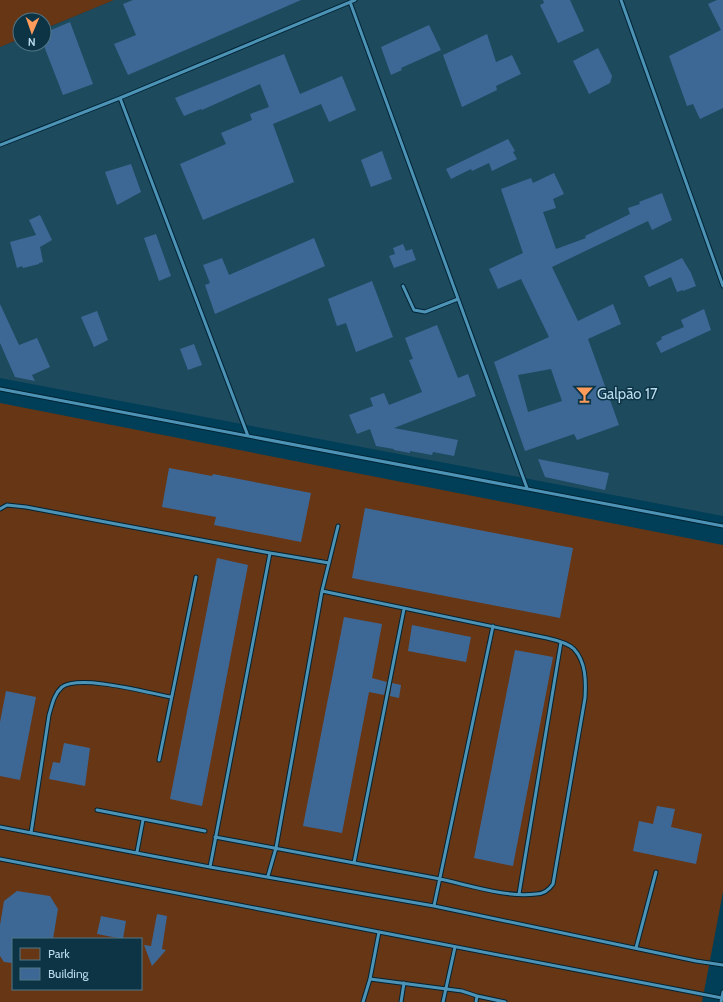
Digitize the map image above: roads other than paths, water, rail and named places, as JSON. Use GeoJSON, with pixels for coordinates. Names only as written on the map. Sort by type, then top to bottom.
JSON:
{"type":"FeatureCollection","features":[{"type":"Feature","properties":{"kind":"lane"},"geometry":{"type":"LineString","coordinates":[[0,145],[120,98],[355,0]]}},
{"type":"Feature","properties":{"kind":"lane"},"geometry":{"type":"LineString","coordinates":[[621,0],[723,286]]}},
{"type":"Feature","properties":{"kind":"lane"},"geometry":{"type":"LineString","coordinates":[[350,2],[527,488]]}},
{"type":"Feature","properties":{"kind":"lane"},"geometry":{"type":"LineString","coordinates":[[120,98],[248,436]]}},
{"type":"Feature","properties":{"kind":"lane"},"geometry":{"type":"LineString","coordinates":[[403,286],[414,310],[425,312],[458,299]]}},
{"type":"Feature","properties":{"kind":"lane"},"geometry":{"type":"LineString","coordinates":[[0,389],[723,526]]}},
{"type":"Feature","properties":{"kind":"lane"},"geometry":{"type":"LineString","coordinates":[[0,509],[7,505],[26,507],[270,553],[329,562]]}},
{"type":"Feature","properties":{"kind":"lane"},"geometry":{"type":"LineString","coordinates":[[268,876],[276,848],[322,591],[338,526]]}},
{"type":"Feature","properties":{"kind":"lane"},"geometry":{"type":"LineString","coordinates":[[210,867],[270,553]]}},
{"type":"Feature","properties":{"kind":"lane"},"geometry":{"type":"LineString","coordinates":[[160,760],[171,697],[196,577]]}},
{"type":"Feature","properties":{"kind":"lane"},"geometry":{"type":"LineString","coordinates":[[215,837],[440,879],[493,891],[536,894],[549,890],[553,884],[585,698],[585,670],[574,649],[562,642],[493,626],[322,591]]}},
{"type":"Feature","properties":{"kind":"lane"},"geometry":{"type":"LineString","coordinates":[[354,863],[404,609]]}},
{"type":"Feature","properties":{"kind":"lane"},"geometry":{"type":"LineString","coordinates":[[434,906],[493,626]]}},
{"type":"Feature","properties":{"kind":"lane"},"geometry":{"type":"LineString","coordinates":[[519,894],[562,642]]}},
{"type":"Feature","properties":{"kind":"lane"},"geometry":{"type":"LineString","coordinates":[[31,833],[49,715],[54,699],[61,688],[67,684],[79,682],[102,684],[171,697]]}},
{"type":"Feature","properties":{"kind":"lane"},"geometry":{"type":"LineString","coordinates":[[97,810],[206,831]]}},
{"type":"Feature","properties":{"kind":"lane"},"geometry":{"type":"LineString","coordinates":[[137,852],[143,820]]}},
{"type":"Feature","properties":{"kind":"lane"},"geometry":{"type":"LineString","coordinates":[[0,826],[210,867],[434,906],[696,961],[723,965]]}},
{"type":"Feature","properties":{"kind":"lane"},"geometry":{"type":"LineString","coordinates":[[0,859],[721,1000],[723,992]]}},
{"type":"Feature","properties":{"kind":"lane"},"geometry":{"type":"LineString","coordinates":[[636,948],[656,872]]}},
{"type":"Feature","properties":{"kind":"lane"},"geometry":{"type":"LineString","coordinates":[[363,1002],[370,979],[379,932]]}},
{"type":"Feature","properties":{"kind":"lane"},"geometry":{"type":"LineString","coordinates":[[443,1002],[455,947]]}},
{"type":"Feature","properties":{"kind":"lane"},"geometry":{"type":"LineString","coordinates":[[370,979],[462,991],[505,1002]]}},
{"type":"Feature","properties":{"kind":"lane"},"geometry":{"type":"LineString","coordinates":[[401,1002],[404,983]]}},
{"type":"Feature","properties":{"kind":"lane"},"geometry":{"type":"LineString","coordinates":[[476,1002],[477,996]]}},
{"type":"Feature","properties":{"kind":"place","name":"Galpão 17"},"geometry":{"type":"Point","coordinates":[584,394]}}]}
